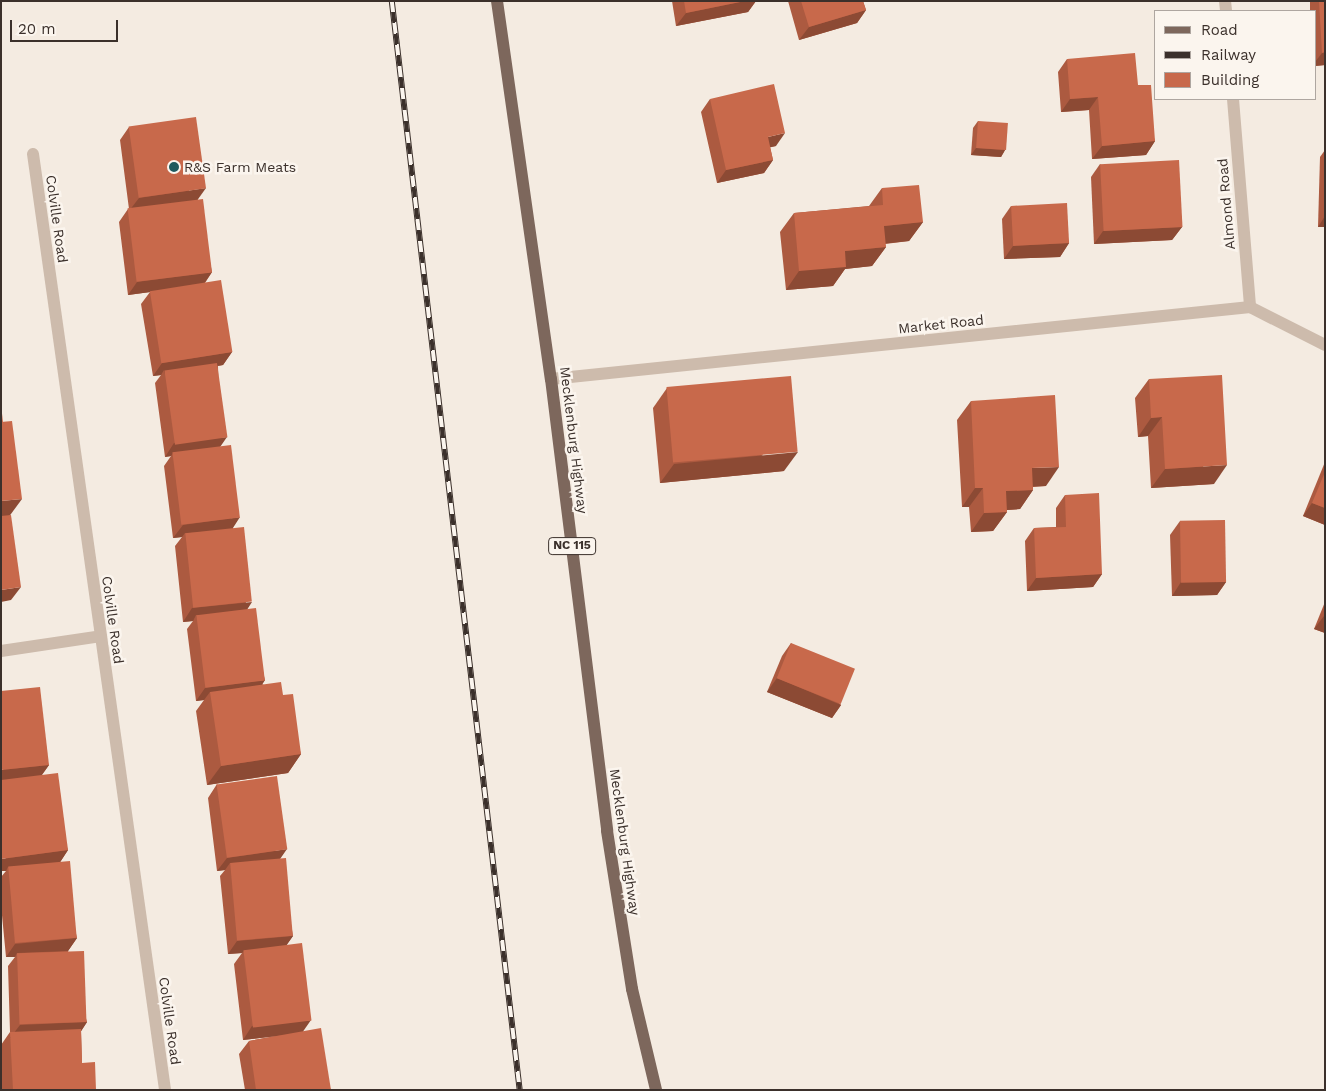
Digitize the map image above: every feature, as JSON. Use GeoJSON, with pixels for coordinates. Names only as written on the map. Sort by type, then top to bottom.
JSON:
{"type":"FeatureCollection","features":[{"type":"Feature","properties":{"kind":"main road","name":"Mecklenburg Highway"},"geometry":{"type":"LineString","coordinates":[[497,1],[551,379],[607,831],[632,989],[656,1090]]}},
{"type":"Feature","properties":{"kind":"street","name":"Almond Road"},"geometry":{"type":"LineString","coordinates":[[1233,100],[1250,307]]}},
{"type":"Feature","properties":{"kind":"street","name":"Colville Road"},"geometry":{"type":"LineString","coordinates":[[33,154],[165,1090]]}},
{"type":"Feature","properties":{"kind":"street","name":"Market Road"},"geometry":{"type":"LineString","coordinates":[[551,379],[1250,307]]}},
{"type":"Feature","properties":{"kind":"street"},"geometry":{"type":"LineString","coordinates":[[1250,307],[1325,344]]}},
{"type":"Feature","properties":{"kind":"street"},"geometry":{"type":"LineString","coordinates":[[1,651],[101,636]]}},
{"type":"Feature","properties":{"kind":"building"},"geometry":{"type":"Polygon","coordinates":[[[684,1],[745,1],[686,13],[684,1]]]}},
{"type":"Feature","properties":{"kind":"building"},"geometry":{"type":"Polygon","coordinates":[[[801,1],[863,1],[866,10],[809,27],[801,1]]]}},
{"type":"Feature","properties":{"kind":"building"},"geometry":{"type":"Polygon","coordinates":[[[1319,1],[1325,1],[1325,52],[1322,53],[1319,1]]]}},
{"type":"Feature","properties":{"kind":"building"},"geometry":{"type":"Polygon","coordinates":[[[1135,53],[1138,85],[1151,85],[1155,141],[1102,146],[1098,97],[1070,99],[1067,59],[1135,53]]]}},
{"type":"Feature","properties":{"kind":"building"},"geometry":{"type":"Polygon","coordinates":[[[774,84],[785,133],[768,137],[773,160],[726,170],[710,99],[774,84]]]}},
{"type":"Feature","properties":{"kind":"building"},"geometry":{"type":"Polygon","coordinates":[[[196,117],[206,188],[139,198],[129,126],[196,117]]]}},
{"type":"Feature","properties":{"kind":"building"},"geometry":{"type":"Polygon","coordinates":[[[978,121],[1008,123],[1006,150],[976,148],[978,121]]]}},
{"type":"Feature","properties":{"kind":"building"},"geometry":{"type":"Polygon","coordinates":[[[1179,160],[1183,227],[1104,231],[1100,164],[1179,160]]]}},
{"type":"Feature","properties":{"kind":"building"},"geometry":{"type":"Polygon","coordinates":[[[919,185],[923,222],[884,226],[886,247],[845,251],[846,267],[799,271],[794,213],[883,205],[882,188],[919,185]]]}},
{"type":"Feature","properties":{"kind":"building"},"geometry":{"type":"Polygon","coordinates":[[[203,199],[212,272],[137,282],[128,208],[203,199]]]}},
{"type":"Feature","properties":{"kind":"building"},"geometry":{"type":"Polygon","coordinates":[[[1067,203],[1069,243],[1013,246],[1011,206],[1067,203]]]}},
{"type":"Feature","properties":{"kind":"building"},"geometry":{"type":"Polygon","coordinates":[[[221,280],[232,352],[161,363],[150,291],[221,280]]]}},
{"type":"Feature","properties":{"kind":"building"},"geometry":{"type":"Polygon","coordinates":[[[217,363],[227,437],[175,445],[165,370],[217,363]]]}},
{"type":"Feature","properties":{"kind":"building"},"geometry":{"type":"Polygon","coordinates":[[[1222,375],[1227,465],[1165,469],[1162,417],[1151,418],[1149,379],[1222,375]]]}},
{"type":"Feature","properties":{"kind":"building"},"geometry":{"type":"Polygon","coordinates":[[[791,376],[798,452],[673,463],[666,387],[791,376]]]}},
{"type":"Feature","properties":{"kind":"building"},"geometry":{"type":"Polygon","coordinates":[[[1055,395],[1059,467],[1032,468],[1033,490],[1006,491],[1007,512],[984,513],[983,488],[975,488],[971,401],[1055,395]]]}},
{"type":"Feature","properties":{"kind":"building"},"geometry":{"type":"Polygon","coordinates":[[[1,405],[3,422],[1,422],[1,405]]]}},
{"type":"Feature","properties":{"kind":"building"},"geometry":{"type":"Polygon","coordinates":[[[12,421],[22,499],[1,501],[1,422],[12,421]]]}},
{"type":"Feature","properties":{"kind":"building"},"geometry":{"type":"Polygon","coordinates":[[[231,445],[240,517],[181,525],[172,452],[231,445]]]}},
{"type":"Feature","properties":{"kind":"building"},"geometry":{"type":"Polygon","coordinates":[[[1325,472],[1325,508],[1312,503],[1325,472]]]}},
{"type":"Feature","properties":{"kind":"building"},"geometry":{"type":"Polygon","coordinates":[[[1099,493],[1102,574],[1036,578],[1034,528],[1066,527],[1065,495],[1099,493]]]}},
{"type":"Feature","properties":{"kind":"building"},"geometry":{"type":"Polygon","coordinates":[[[11,515],[21,587],[1,590],[1,516],[11,515]]]}},
{"type":"Feature","properties":{"kind":"building"},"geometry":{"type":"Polygon","coordinates":[[[1225,520],[1226,582],[1181,583],[1180,521],[1225,520]]]}},
{"type":"Feature","properties":{"kind":"building"},"geometry":{"type":"Polygon","coordinates":[[[244,527],[252,602],[193,608],[185,533],[244,527]]]}},
{"type":"Feature","properties":{"kind":"building"},"geometry":{"type":"Polygon","coordinates":[[[256,608],[265,680],[205,688],[196,615],[256,608]]]}},
{"type":"Feature","properties":{"kind":"building"},"geometry":{"type":"Polygon","coordinates":[[[791,643],[855,669],[841,704],[777,678],[791,643]]]}},
{"type":"Feature","properties":{"kind":"building"},"geometry":{"type":"Polygon","coordinates":[[[281,682],[283,695],[293,694],[301,754],[221,766],[210,692],[281,682]]]}},
{"type":"Feature","properties":{"kind":"building"},"geometry":{"type":"Polygon","coordinates":[[[40,687],[49,765],[1,770],[1,691],[40,687]]]}},
{"type":"Feature","properties":{"kind":"building"},"geometry":{"type":"Polygon","coordinates":[[[58,773],[68,850],[1,859],[1,780],[58,773]]]}},
{"type":"Feature","properties":{"kind":"building"},"geometry":{"type":"Polygon","coordinates":[[[277,776],[287,849],[227,858],[217,784],[277,776]]]}},
{"type":"Feature","properties":{"kind":"building"},"geometry":{"type":"Polygon","coordinates":[[[286,858],[293,936],[237,941],[230,863],[286,858]]]}},
{"type":"Feature","properties":{"kind":"building"},"geometry":{"type":"Polygon","coordinates":[[[70,861],[77,938],[15,943],[8,866],[70,861]]]}},
{"type":"Feature","properties":{"kind":"building"},"geometry":{"type":"Polygon","coordinates":[[[302,943],[312,1020],[253,1028],[243,950],[302,943]]]}},
{"type":"Feature","properties":{"kind":"building"},"geometry":{"type":"Polygon","coordinates":[[[84,951],[86,1022],[20,1024],[17,953],[84,951]]]}},
{"type":"Feature","properties":{"kind":"building"},"geometry":{"type":"Polygon","coordinates":[[[321,1028],[331,1090],[256,1090],[249,1041],[321,1028]]]}},
{"type":"Feature","properties":{"kind":"building"},"geometry":{"type":"Polygon","coordinates":[[[81,1029],[82,1063],[95,1062],[96,1090],[13,1090],[10,1032],[81,1029]]]}},
{"type":"Feature","properties":{"kind":"railway"},"geometry":{"type":"LineString","coordinates":[[392,1],[520,1090]]}},
{"type":"Feature","properties":{"kind":"place","name":"R&S Farm Meats"},"geometry":{"type":"Point","coordinates":[174,167]}}]}
